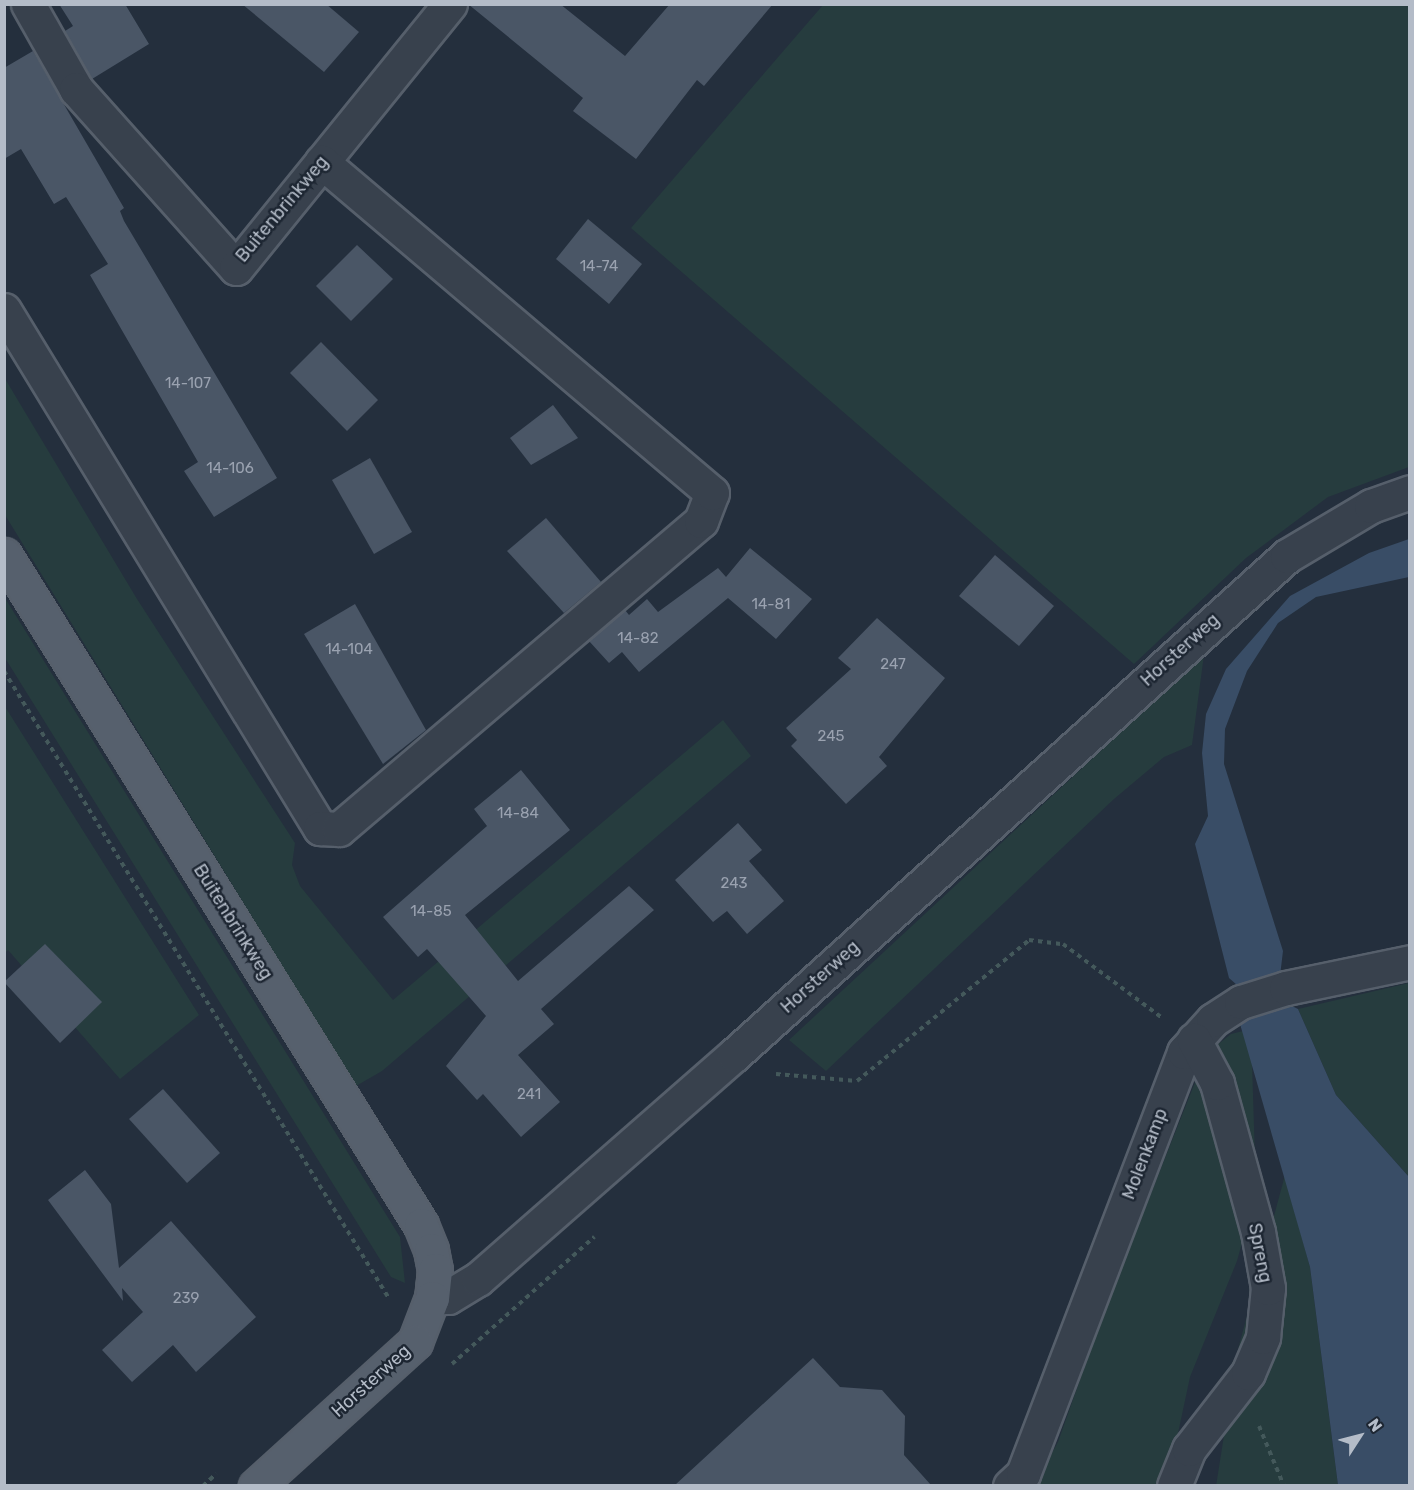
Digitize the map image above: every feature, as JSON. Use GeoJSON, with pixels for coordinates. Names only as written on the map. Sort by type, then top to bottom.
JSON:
{"type":"FeatureCollection","features":[{"type":"Feature","properties":{"kind":"main road","name":"Buitenbrinkweg"},"geometry":{"type":"LineString","coordinates":[[4,555],[421,1225],[435,1270],[432,1298]]}},
{"type":"Feature","properties":{"kind":"main road","name":"Horsterweg"},"geometry":{"type":"LineString","coordinates":[[256,1485],[415,1341],[432,1298]]}},
{"type":"Feature","properties":{"kind":"street","name":"Buitenbrinkweg"},"geometry":{"type":"LineString","coordinates":[[28,4],[76,88],[236,268],[450,4]]}},
{"type":"Feature","properties":{"kind":"street"},"geometry":{"type":"LineString","coordinates":[[4,310],[320,828],[339,829],[701,520],[712,493],[322,162]]}},
{"type":"Feature","properties":{"kind":"street","name":"Horsterweg"},"geometry":{"type":"LineString","coordinates":[[432,1298],[448,1297],[478,1279],[734,1055],[1287,556],[1371,506],[1410,492]]}},
{"type":"Feature","properties":{"kind":"street","name":"Molenkamp"},"geometry":{"type":"LineString","coordinates":[[1010,1485],[1023,1474],[1184,1052],[1213,1020],[1241,1002],[1286,988],[1410,962]]}},
{"type":"Feature","properties":{"kind":"street","name":"Spreng"},"geometry":{"type":"LineString","coordinates":[[1174,1485],[1189,1449],[1240,1384],[1263,1337],[1268,1288],[1258,1232],[1217,1083],[1194,1040]]}},
{"type":"Feature","properties":{"kind":"path"},"geometry":{"type":"LineString","coordinates":[[4,671],[415,1341]]}},
{"type":"Feature","properties":{"kind":"path"},"geometry":{"type":"LineString","coordinates":[[777,1074],[857,1081],[1029,940],[1063,944],[1103,977],[1194,1040]]}},
{"type":"Feature","properties":{"kind":"path"},"geometry":{"type":"LineString","coordinates":[[1240,1384],[1284,1485]]}},
{"type":"Feature","properties":{"kind":"green space"},"geometry":{"type":"Polygon","coordinates":[[[823,5],[1409,5],[1409,467],[1328,497],[1246,558],[1134,664],[631,228],[823,5]]]}},
{"type":"Feature","properties":{"kind":"green space"},"geometry":{"type":"Polygon","coordinates":[[[4,377],[137,599],[295,843],[292,865],[300,886],[393,1000],[723,720],[751,756],[382,1071],[356,1086],[5,515],[4,377]]]}},
{"type":"Feature","properties":{"kind":"green space"},"geometry":{"type":"Polygon","coordinates":[[[5,598],[400,1237],[405,1283],[391,1277],[5,658],[5,598]]]}},
{"type":"Feature","properties":{"kind":"green space"},"geometry":{"type":"Polygon","coordinates":[[[1204,655],[1192,745],[1164,757],[1114,799],[826,1071],[789,1040],[1204,655]]]}},
{"type":"Feature","properties":{"kind":"green space"},"geometry":{"type":"Polygon","coordinates":[[[4,705],[199,1015],[120,1079],[8,950],[5,953],[4,705]]]}},
{"type":"Feature","properties":{"kind":"green space"},"geometry":{"type":"Polygon","coordinates":[[[1409,983],[1409,1177],[1336,1095],[1298,1009],[1409,983]]]}},
{"type":"Feature","properties":{"kind":"green space"},"geometry":{"type":"Polygon","coordinates":[[[1251,1029],[1256,1192],[1237,1261],[1190,1377],[1167,1485],[1034,1486],[1058,1442],[1104,1312],[1194,1085],[1212,1049],[1231,1034],[1251,1029]]]}},
{"type":"Feature","properties":{"kind":"green space"},"geometry":{"type":"Polygon","coordinates":[[[1285,1175],[1310,1267],[1338,1485],[1216,1486],[1237,1353],[1285,1175]]]}},
{"type":"Feature","properties":{"kind":"water"},"geometry":{"type":"Polygon","coordinates":[[[1409,539],[1409,577],[1316,597],[1278,623],[1247,671],[1225,729],[1224,764],[1283,951],[1280,976],[1290,1005],[1298,1009],[1336,1095],[1409,1177],[1409,1485],[1338,1485],[1310,1267],[1240,1024],[1247,1015],[1237,985],[1229,978],[1195,844],[1208,816],[1202,753],[1206,714],[1226,669],[1290,596],[1369,553],[1409,539]]]}},
{"type":"Feature","properties":{"kind":"building"},"geometry":{"type":"Polygon","coordinates":[[[59,4],[125,4],[149,44],[92,79],[65,31],[73,26],[59,4]]]}},
{"type":"Feature","properties":{"kind":"building"},"geometry":{"type":"Polygon","coordinates":[[[242,4],[326,4],[359,32],[324,72],[242,4]]]}},
{"type":"Feature","properties":{"kind":"building"},"geometry":{"type":"Polygon","coordinates":[[[468,4],[560,4],[625,56],[670,4],[773,4],[704,86],[697,80],[636,159],[573,111],[583,98],[468,4]]]}},
{"type":"Feature","properties":{"kind":"building"},"geometry":{"type":"Polygon","coordinates":[[[33,51],[124,208],[120,211],[124,221],[277,478],[214,517],[184,471],[198,462],[90,275],[108,264],[66,197],[54,204],[21,149],[4,159],[4,68],[33,51]]]}},
{"type":"Feature","properties":{"kind":"building"},"geometry":{"type":"Polygon","coordinates":[[[588,219],[642,264],[609,304],[556,259],[588,219]]]}},
{"type":"Feature","properties":{"kind":"building"},"geometry":{"type":"Polygon","coordinates":[[[357,245],[393,279],[351,321],[316,286],[357,245]]]}},
{"type":"Feature","properties":{"kind":"building"},"geometry":{"type":"Polygon","coordinates":[[[321,342],[378,400],[347,431],[290,373],[321,342]]]}},
{"type":"Feature","properties":{"kind":"building"},"geometry":{"type":"Polygon","coordinates":[[[553,405],[578,438],[531,465],[510,438],[553,405]]]}},
{"type":"Feature","properties":{"kind":"building"},"geometry":{"type":"Polygon","coordinates":[[[370,458],[412,532],[374,554],[332,480],[370,458]]]}},
{"type":"Feature","properties":{"kind":"building"},"geometry":{"type":"Polygon","coordinates":[[[546,518],[601,582],[564,613],[507,551],[546,518]]]}},
{"type":"Feature","properties":{"kind":"building"},"geometry":{"type":"Polygon","coordinates":[[[750,548],[812,599],[776,639],[728,598],[639,672],[622,652],[609,663],[589,641],[625,610],[629,615],[647,599],[658,612],[718,568],[726,577],[750,548]]]}},
{"type":"Feature","properties":{"kind":"building"},"geometry":{"type":"Polygon","coordinates":[[[995,555],[1054,606],[1019,646],[959,596],[995,555]]]}},
{"type":"Feature","properties":{"kind":"building"},"geometry":{"type":"Polygon","coordinates":[[[355,604],[426,730],[383,764],[304,634],[355,604]]]}},
{"type":"Feature","properties":{"kind":"building"},"geometry":{"type":"Polygon","coordinates":[[[877,618],[945,678],[879,757],[887,766],[846,804],[791,746],[797,740],[786,728],[851,669],[838,658],[877,618]]]}},
{"type":"Feature","properties":{"kind":"building"},"geometry":{"type":"Polygon","coordinates":[[[521,770],[570,830],[465,915],[518,981],[629,886],[654,910],[541,1009],[554,1024],[518,1055],[560,1102],[521,1137],[483,1094],[477,1100],[446,1066],[486,1016],[427,949],[418,957],[383,917],[487,826],[474,809],[521,770]]]}},
{"type":"Feature","properties":{"kind":"building"},"geometry":{"type":"Polygon","coordinates":[[[738,823],[762,850],[749,861],[784,901],[747,934],[727,911],[713,922],[675,880],[738,823]]]}},
{"type":"Feature","properties":{"kind":"building"},"geometry":{"type":"Polygon","coordinates":[[[45,944],[102,1002],[60,1043],[4,982],[45,944]]]}},
{"type":"Feature","properties":{"kind":"building"},"geometry":{"type":"Polygon","coordinates":[[[163,1089],[220,1153],[187,1183],[129,1119],[163,1089]]]}},
{"type":"Feature","properties":{"kind":"building"},"geometry":{"type":"Polygon","coordinates":[[[85,1170],[111,1204],[119,1268],[171,1221],[256,1317],[196,1372],[173,1345],[132,1382],[102,1350],[143,1312],[122,1288],[123,1301],[48,1200],[85,1170]]]}},
{"type":"Feature","properties":{"kind":"building"},"geometry":{"type":"Polygon","coordinates":[[[813,1358],[840,1387],[882,1390],[905,1416],[904,1455],[931,1485],[675,1485],[813,1358]]]}}]}
